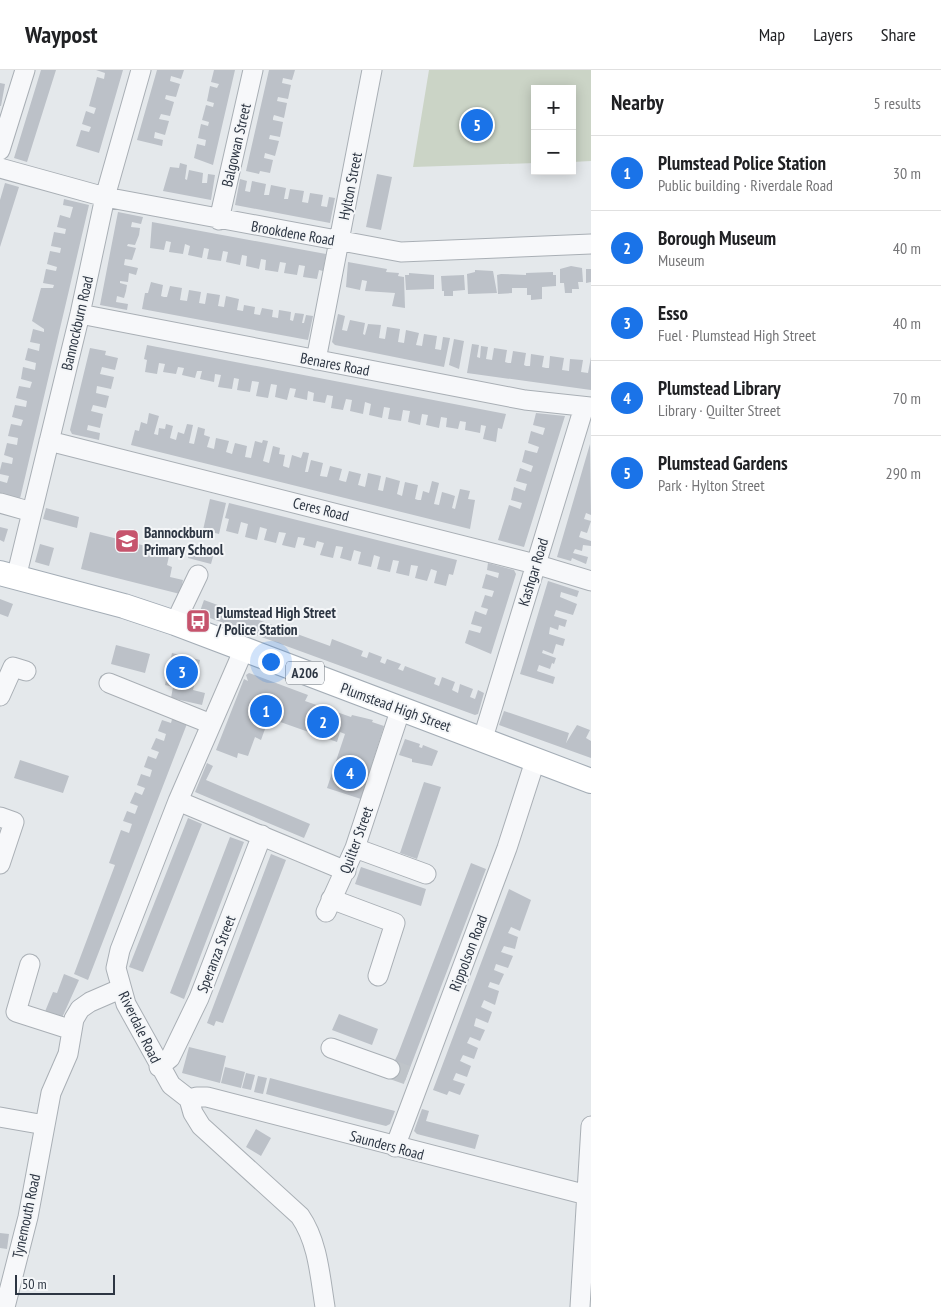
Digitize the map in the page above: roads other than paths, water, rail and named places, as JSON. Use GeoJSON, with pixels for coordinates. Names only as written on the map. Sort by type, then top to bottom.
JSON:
{"type":"FeatureCollection","features":[{"type":"Feature","properties":{"kind":"main road","name":"Plumstead High Street"},"geometry":{"type":"LineString","coordinates":[[8,575],[124,606],[175,623],[536,758],[591,781]]}},
{"type":"Feature","properties":{"kind":"street"},"geometry":{"type":"LineString","coordinates":[[0,150],[25,70]]}},
{"type":"Feature","properties":{"kind":"street","name":"Bannockburn Road"},"geometry":{"type":"LineString","coordinates":[[8,575],[32,512],[80,314],[104,197],[140,70]]}},
{"type":"Feature","properties":{"kind":"street","name":"Balgowan Street"},"geometry":{"type":"LineString","coordinates":[[218,220],[253,70]]}},
{"type":"Feature","properties":{"kind":"street","name":"Hylton Street"},"geometry":{"type":"LineString","coordinates":[[316,360],[372,70]]}},
{"type":"Feature","properties":{"kind":"street","name":"Brookdene Road"},"geometry":{"type":"LineString","coordinates":[[0,168],[104,197],[218,220],[401,252],[591,244]]}},
{"type":"Feature","properties":{"kind":"street","name":"Benares Road"},"geometry":{"type":"LineString","coordinates":[[80,314],[525,400],[588,407]]}},
{"type":"Feature","properties":{"kind":"street","name":"Kashgar Road"},"geometry":{"type":"LineString","coordinates":[[483,738],[535,564],[588,407]]}},
{"type":"Feature","properties":{"kind":"street","name":"Ceres Road"},"geometry":{"type":"LineString","coordinates":[[50,441],[535,564],[591,581]]}},
{"type":"Feature","properties":{"kind":"street"},"geometry":{"type":"LineString","coordinates":[[0,503],[32,512]]}},
{"type":"Feature","properties":{"kind":"street"},"geometry":{"type":"LineString","coordinates":[[175,623],[198,575]]}},
{"type":"Feature","properties":{"kind":"street","name":"Riverdale Road"},"geometry":{"type":"LineString","coordinates":[[244,649],[178,801],[117,960],[116,968],[120,989],[160,1067],[171,1085],[188,1100],[201,1126],[300,1216],[306,1226],[316,1253],[325,1307]]}},
{"type":"Feature","properties":{"kind":"street"},"geometry":{"type":"LineString","coordinates":[[0,696],[13,667],[26,671]]}},
{"type":"Feature","properties":{"kind":"street"},"geometry":{"type":"LineString","coordinates":[[109,684],[211,724]]}},
{"type":"Feature","properties":{"kind":"street","name":"Quilter Street"},"geometry":{"type":"LineString","coordinates":[[378,976],[395,923],[328,906],[346,871],[355,848],[401,708]]}},
{"type":"Feature","properties":{"kind":"street","name":"Rippolson Road"},"geometry":{"type":"LineString","coordinates":[[395,1147],[406,1075],[508,848],[536,758]]}},
{"type":"Feature","properties":{"kind":"street"},"geometry":{"type":"LineString","coordinates":[[178,801],[346,871]]}},
{"type":"Feature","properties":{"kind":"street"},"geometry":{"type":"LineString","coordinates":[[0,817],[14,822],[0,864]]}},
{"type":"Feature","properties":{"kind":"street","name":"Speranza Street"},"geometry":{"type":"LineString","coordinates":[[160,1067],[170,1058],[199,998],[262,835]]}},
{"type":"Feature","properties":{"kind":"street"},"geometry":{"type":"LineString","coordinates":[[355,848],[426,874]]}},
{"type":"Feature","properties":{"kind":"street"},"geometry":{"type":"LineString","coordinates":[[30,964],[16,1012],[72,1030]]}},
{"type":"Feature","properties":{"kind":"street","name":"Tynemouth Road"},"geometry":{"type":"LineString","coordinates":[[5,1307],[8,1266],[28,1217],[51,1093],[68,1054],[74,1019],[80,1009],[104,995],[120,989]]}},
{"type":"Feature","properties":{"kind":"street"},"geometry":{"type":"LineString","coordinates":[[331,1048],[406,1075]]}},
{"type":"Feature","properties":{"kind":"street","name":"Saunders Road"},"geometry":{"type":"LineString","coordinates":[[188,1100],[197,1097],[208,1097],[395,1147],[587,1195]]}},
{"type":"Feature","properties":{"kind":"street"},"geometry":{"type":"LineString","coordinates":[[0,1117],[45,1125]]}},
{"type":"Feature","properties":{"kind":"street"},"geometry":{"type":"LineString","coordinates":[[580,1307],[590,1172],[591,1126]]}},
{"type":"Feature","properties":{"kind":"tunnel"},"geometry":{"type":"LineString","coordinates":[[390,1069],[407,1075]]}},
{"type":"Feature","properties":{"kind":"place","name":"Plumstead Gardens"},"geometry":{"type":"Point","coordinates":[477,125]}},
{"type":"Feature","properties":{"kind":"place","name":"Bannockburn Primary School"},"geometry":{"type":"Point","coordinates":[127,541]}},
{"type":"Feature","properties":{"kind":"place","name":"Plumstead High Street / Police Station"},"geometry":{"type":"Point","coordinates":[198,621]}},
{"type":"Feature","properties":{"kind":"place","name":"Esso"},"geometry":{"type":"Point","coordinates":[182,672]}},
{"type":"Feature","properties":{"kind":"place","name":"Plumstead Police Station"},"geometry":{"type":"Point","coordinates":[266,711]}},
{"type":"Feature","properties":{"kind":"place","name":"Borough Museum"},"geometry":{"type":"Point","coordinates":[323,722]}},
{"type":"Feature","properties":{"kind":"place","name":"Plumstead Library"},"geometry":{"type":"Point","coordinates":[350,773]}}]}
